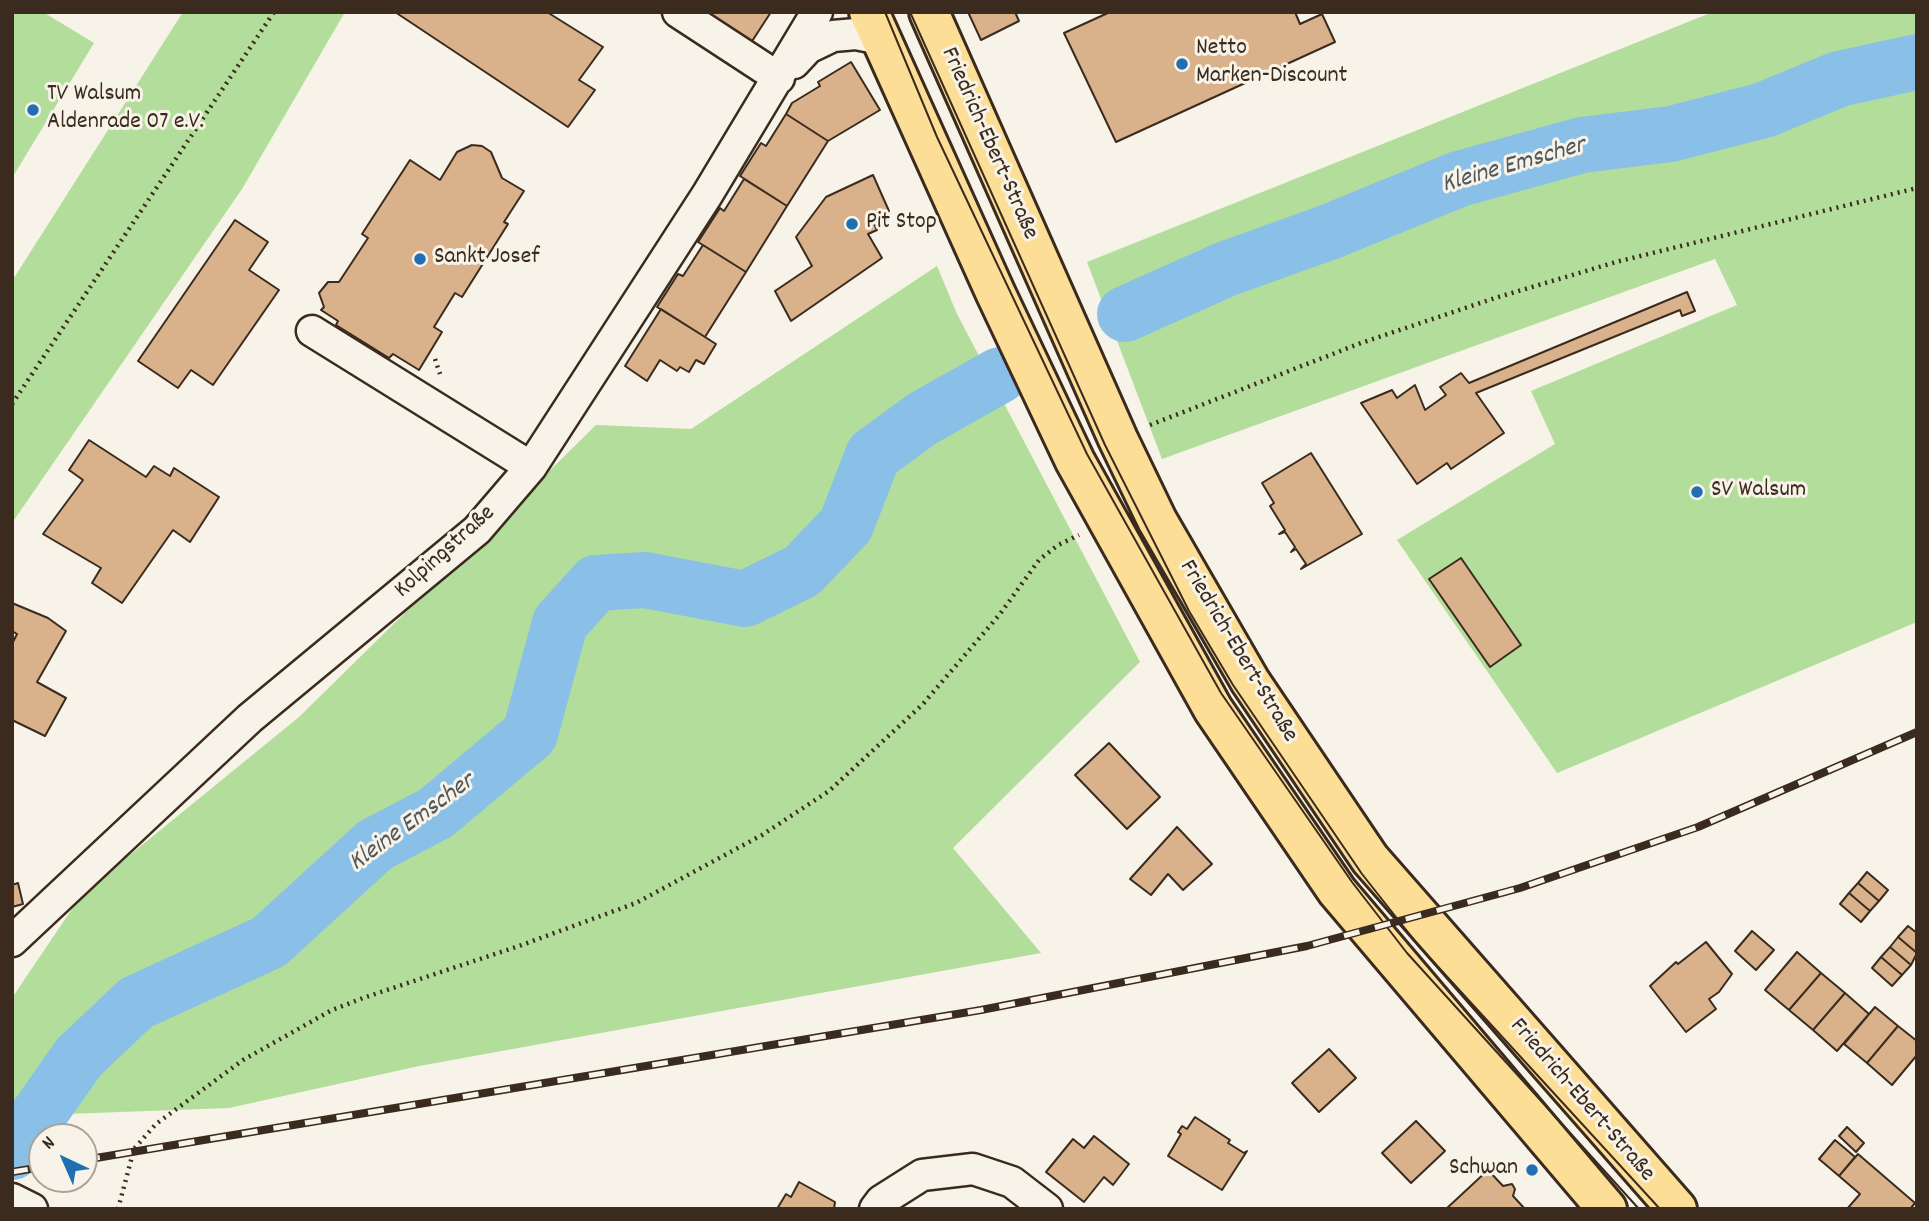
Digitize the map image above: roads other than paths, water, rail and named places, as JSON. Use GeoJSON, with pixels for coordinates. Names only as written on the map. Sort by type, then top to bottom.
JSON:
{"type":"FeatureCollection","features":[{"type":"Feature","properties":{"kind":"main road","name":"Friedrich-Ebert-Straße"},"geometry":{"type":"LineString","coordinates":[[929,12],[1118,439],[1157,520],[1251,681],[1370,859],[1677,1209]]}},
{"type":"Feature","properties":{"kind":"main road","name":"Friedrich-Ebert-Straße"},"geometry":{"type":"LineString","coordinates":[[875,26],[1075,461],[1213,709],[1336,891],[1608,1209]]}},
{"type":"Feature","properties":{"kind":"street"},"geometry":{"type":"LineString","coordinates":[[678,12],[779,78]]}},
{"type":"Feature","properties":{"kind":"street","name":"Kolpingstraße"},"geometry":{"type":"LineString","coordinates":[[12,941],[250,719],[477,530],[531,467],[779,78],[817,12]]}},
{"type":"Feature","properties":{"kind":"street","name":"Kolpingstraße"},"geometry":{"type":"LineString","coordinates":[[779,78],[808,48],[833,36],[856,34],[875,26]]}},
{"type":"Feature","properties":{"kind":"street"},"geometry":{"type":"LineString","coordinates":[[312,331],[531,467]]}},
{"type":"Feature","properties":{"kind":"street"},"geometry":{"type":"LineString","coordinates":[[874,1209],[881,1201],[922,1175],[974,1170],[1012,1182],[1047,1209]]}},
{"type":"Feature","properties":{"kind":"street"},"geometry":{"type":"LineString","coordinates":[[12,1199],[32,1209]]}},
{"type":"Feature","properties":{"kind":"waterway","name":"Kleine Emscher"},"geometry":{"type":"LineString","coordinates":[[1125,314],[1226,269],[1329,232],[1459,179],[1582,145],[1671,134],[1764,110],[1839,79],[1917,62]]}},
{"type":"Feature","properties":{"kind":"waterway","name":"Kleine Emscher"},"geometry":{"type":"LineString","coordinates":[[12,1152],[79,1057],[136,1003],[269,942],[375,845],[436,813],[530,734],[560,623],[596,583],[645,580],[745,599],[802,571],[846,525],[873,455],[922,419],[1000,375]]}},
{"type":"Feature","properties":{"kind":"tram line"},"geometry":{"type":"LineString","coordinates":[[885,12],[937,137],[1087,454],[1221,693],[1352,882],[1407,953],[1639,1209]]}},
{"type":"Feature","properties":{"kind":"tram line"},"geometry":{"type":"LineString","coordinates":[[910,12],[1105,445],[1189,611],[1233,685],[1362,874],[1418,945],[1660,1209]]}},
{"type":"Feature","properties":{"kind":"railway"},"geometry":{"type":"LineString","coordinates":[[98,1158],[981,1010],[1307,946],[1520,888],[1698,827],[1917,732]]}},
{"type":"Feature","properties":{"kind":"railway"},"geometry":{"type":"LineString","coordinates":[[12,1172],[28,1169]]}},
{"type":"Feature","properties":{"kind":"place","name":"Netto Marken-Discount"},"geometry":{"type":"Point","coordinates":[1182,64]}},
{"type":"Feature","properties":{"kind":"place","name":"TV Walsum Aldenrade 07 e.V."},"geometry":{"type":"Point","coordinates":[33,110]}},
{"type":"Feature","properties":{"kind":"place","name":"Pit Stop"},"geometry":{"type":"Point","coordinates":[852,224]}},
{"type":"Feature","properties":{"kind":"place","name":"Sankt Josef"},"geometry":{"type":"Point","coordinates":[420,259]}},
{"type":"Feature","properties":{"kind":"place","name":"SV Walsum"},"geometry":{"type":"Point","coordinates":[1697,492]}},
{"type":"Feature","properties":{"kind":"place","name":"Schwan"},"geometry":{"type":"Point","coordinates":[1532,1170]}}]}
